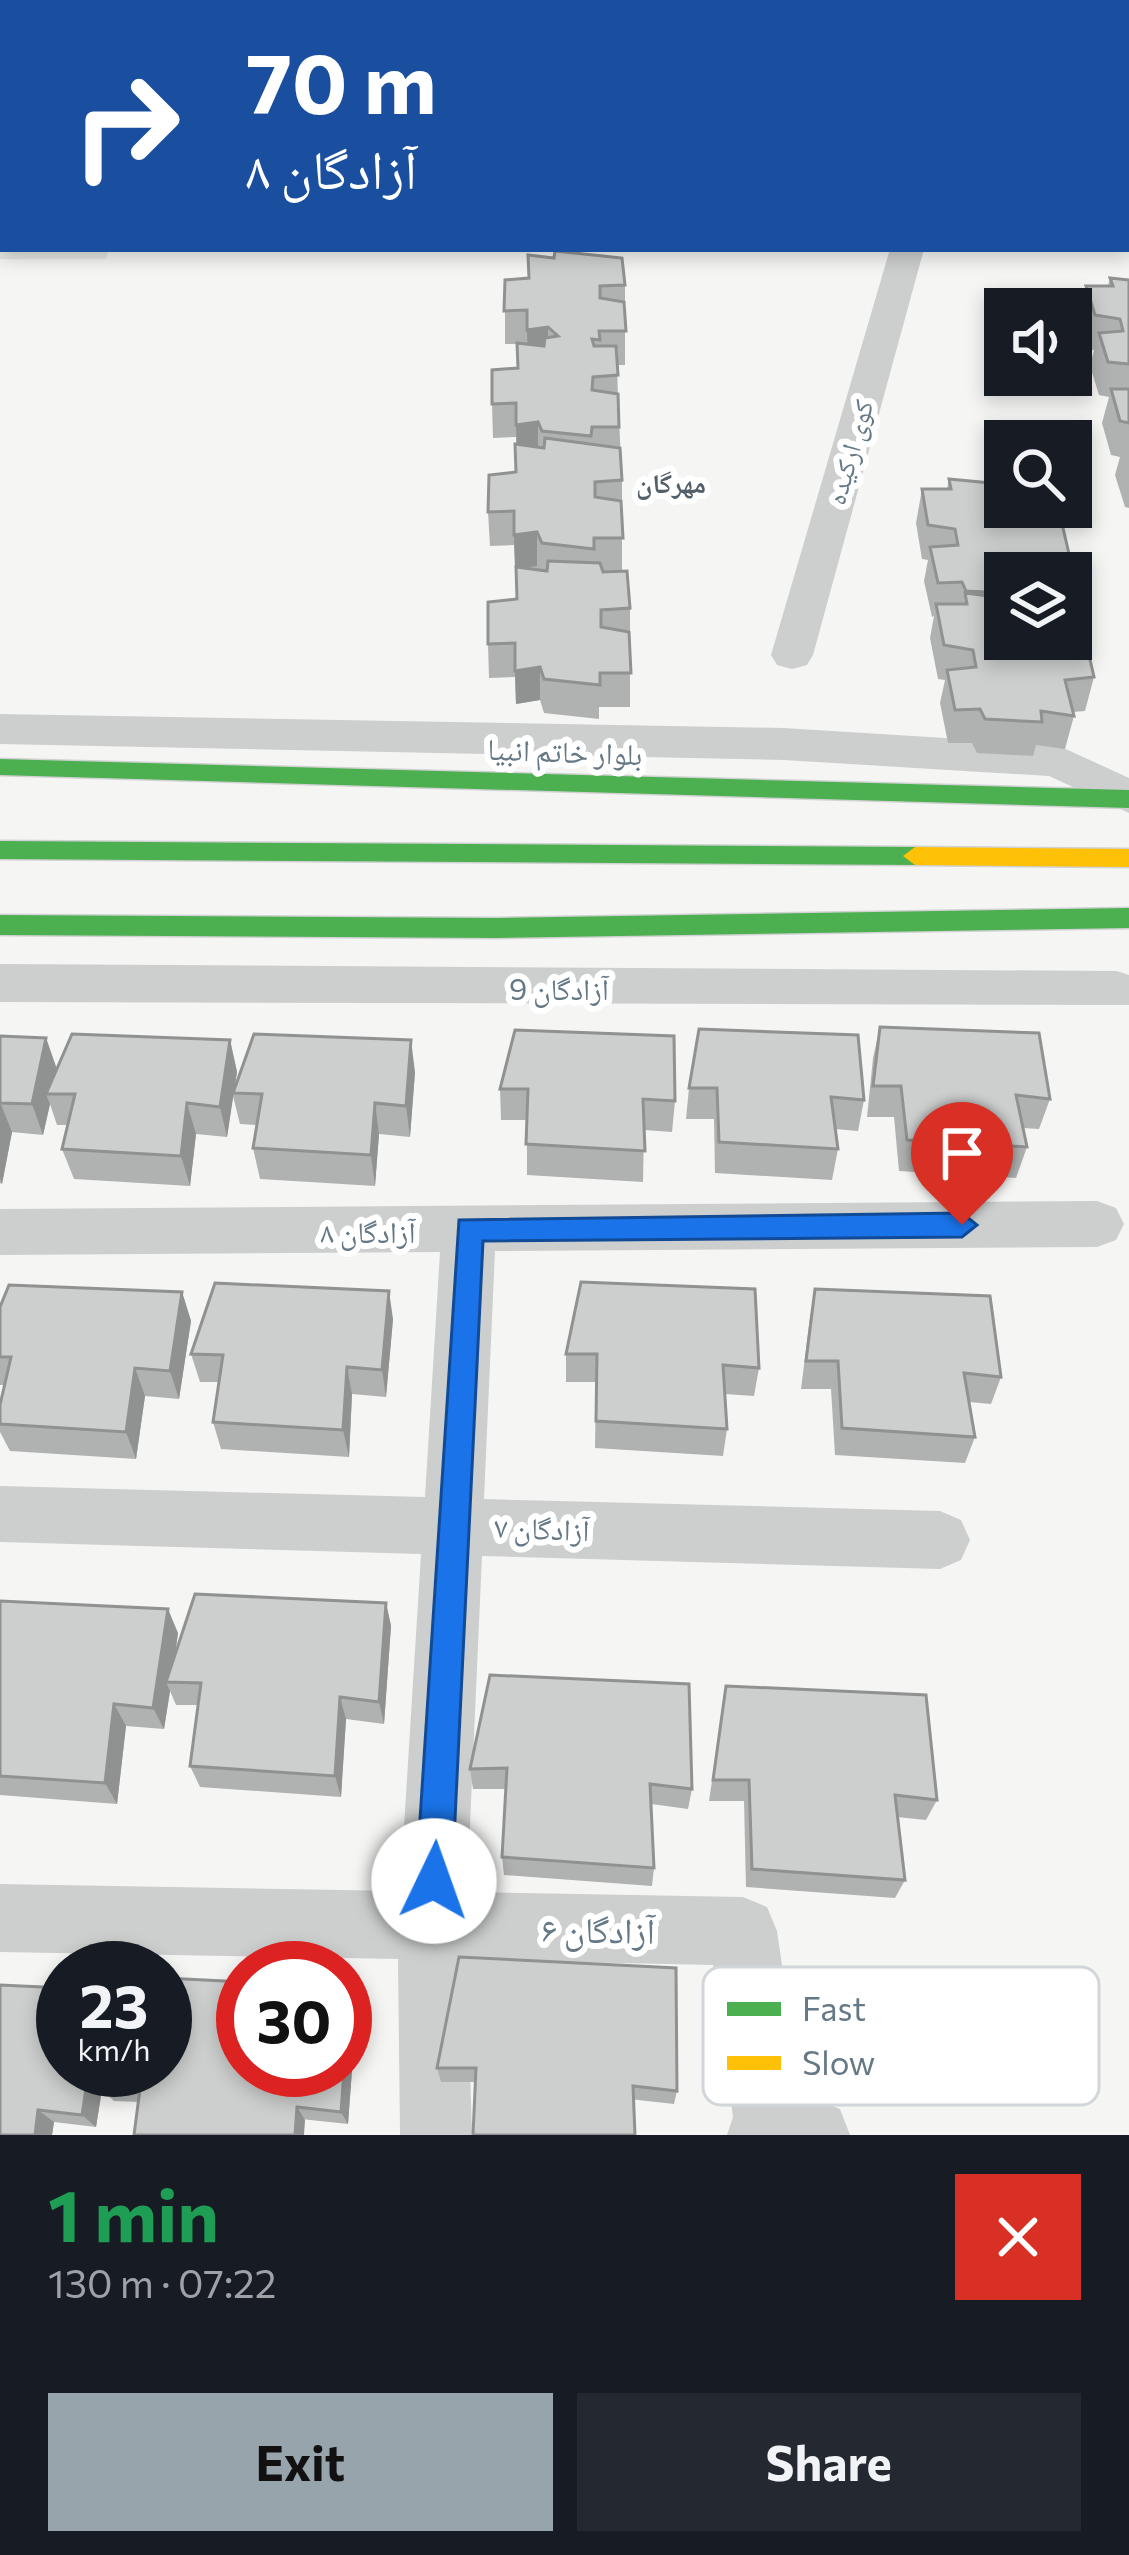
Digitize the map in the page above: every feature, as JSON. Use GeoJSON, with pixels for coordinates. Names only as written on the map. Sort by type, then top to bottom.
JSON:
{"type":"FeatureCollection","features":[{"type":"Feature","properties":{"kind":"main road","name":"بلوار خاتم انبیا"},"geometry":{"type":"LineString","coordinates":[[0,766],[1129,798]]}},
{"type":"Feature","properties":{"kind":"main road"},"geometry":{"type":"LineString","coordinates":[[0,850],[1129,858]]}},
{"type":"Feature","properties":{"kind":"main road"},"geometry":{"type":"LineString","coordinates":[[0,926],[497,928],[1129,918]]}},
{"type":"Feature","properties":{"kind":"street","name":"کوی ارکیده"},"geometry":{"type":"LineString","coordinates":[[791,655],[906,252]]}},
{"type":"Feature","properties":{"kind":"street"},"geometry":{"type":"LineString","coordinates":[[0,729],[830,747],[1057,761],[1129,798]]}},
{"type":"Feature","properties":{"kind":"street","name":"آزادگان 9"},"geometry":{"type":"LineString","coordinates":[[0,983],[1117,990]]}},
{"type":"Feature","properties":{"kind":"street","name":"آزادگان ۸"},"geometry":{"type":"LineString","coordinates":[[0,1232],[1097,1224]]}},
{"type":"Feature","properties":{"kind":"street"},"geometry":{"type":"LineString","coordinates":[[436,2135],[432,1926],[469,1229]]}},
{"type":"Feature","properties":{"kind":"street","name":"آزادگان ۷"},"geometry":{"type":"LineString","coordinates":[[0,1514],[940,1540]]}},
{"type":"Feature","properties":{"kind":"street","name":"آزادگان ۶"},"geometry":{"type":"LineString","coordinates":[[0,1918],[743,1930],[750,1967]]}},
{"type":"Feature","properties":{"kind":"shaded area"},"geometry":{"type":"Polygon","coordinates":[[[0,252],[108,252],[106,259],[0,259],[0,252]]]}},
{"type":"Feature","properties":{"kind":"building"},"geometry":{"type":"Polygon","coordinates":[[[555,252],[565,252],[622,258],[625,285],[600,286],[600,298],[624,302],[626,331],[599,331],[600,340],[592,339],[594,346],[616,346],[618,375],[593,377],[592,390],[618,394],[619,427],[592,427],[591,436],[542,431],[538,422],[516,425],[516,403],[492,404],[492,370],[518,368],[517,343],[544,346],[545,338],[558,336],[548,327],[527,330],[527,310],[504,311],[505,280],[529,278],[528,255],[554,258],[555,252]]]}},
{"type":"Feature","properties":{"kind":"building"},"geometry":{"type":"Polygon","coordinates":[[[1110,278],[1129,280],[1129,364],[1108,362],[1099,333],[1123,331],[1120,319],[1095,315],[1092,288],[1086,286],[1113,286],[1110,278]]]}},
{"type":"Feature","properties":{"kind":"building"},"geometry":{"type":"Polygon","coordinates":[[[1111,389],[1129,389],[1129,423],[1120,421],[1111,389]]]}},
{"type":"Feature","properties":{"kind":"building"},"geometry":{"type":"Polygon","coordinates":[[[545,438],[620,448],[622,480],[595,482],[595,497],[621,501],[623,538],[594,538],[594,549],[542,543],[537,532],[514,535],[514,511],[488,512],[489,475],[516,472],[515,444],[544,448],[545,438]]]}},
{"type":"Feature","properties":{"kind":"building"},"geometry":{"type":"Polygon","coordinates":[[[949,479],[984,482],[984,528],[1063,528],[1069,552],[984,552],[984,592],[966,591],[962,582],[938,583],[930,547],[958,545],[955,529],[928,525],[922,489],[951,489],[949,479]]]}},
{"type":"Feature","properties":{"kind":"building"},"geometry":{"type":"Polygon","coordinates":[[[548,561],[600,563],[603,572],[627,571],[630,608],[601,610],[601,627],[629,632],[631,673],[600,673],[600,685],[544,679],[540,667],[515,671],[515,643],[488,644],[488,602],[517,599],[516,567],[547,571],[548,561]]]}},
{"type":"Feature","properties":{"kind":"building"},"geometry":{"type":"Polygon","coordinates":[[[965,593],[984,595],[984,660],[1090,660],[1094,677],[1065,680],[1074,716],[1041,711],[1042,722],[985,719],[980,709],[955,710],[947,670],[976,667],[973,650],[944,645],[936,604],[967,604],[965,593]]]}},
{"type":"Feature","properties":{"kind":"building"},"geometry":{"type":"Polygon","coordinates":[[[880,1027],[1039,1033],[1050,1099],[1016,1095],[1027,1147],[907,1140],[901,1086],[873,1086],[880,1027]]]}},
{"type":"Feature","properties":{"kind":"building"},"geometry":{"type":"Polygon","coordinates":[[[699,1029],[858,1035],[864,1100],[831,1097],[838,1149],[719,1142],[717,1088],[689,1088],[699,1029]]]}},
{"type":"Feature","properties":{"kind":"building"},"geometry":{"type":"Polygon","coordinates":[[[515,1030],[674,1036],[675,1101],[643,1099],[645,1151],[526,1144],[528,1089],[500,1089],[515,1030]]]}},
{"type":"Feature","properties":{"kind":"building"},"geometry":{"type":"Polygon","coordinates":[[[72,1034],[230,1040],[220,1107],[187,1103],[181,1156],[62,1149],[75,1094],[46,1094],[72,1034]]]}},
{"type":"Feature","properties":{"kind":"building"},"geometry":{"type":"Polygon","coordinates":[[[254,1034],[411,1040],[406,1106],[375,1103],[371,1155],[253,1148],[262,1094],[233,1093],[254,1034]]]}},
{"type":"Feature","properties":{"kind":"building"},"geometry":{"type":"Polygon","coordinates":[[[0,1036],[46,1038],[32,1104],[0,1103],[0,1036]]]}},
{"type":"Feature","properties":{"kind":"building"},"geometry":{"type":"Polygon","coordinates":[[[581,1282],[755,1289],[759,1368],[723,1365],[727,1429],[596,1421],[597,1354],[566,1354],[581,1282]]]}},
{"type":"Feature","properties":{"kind":"building"},"geometry":{"type":"Polygon","coordinates":[[[215,1283],[389,1291],[382,1370],[347,1367],[343,1430],[213,1422],[223,1355],[191,1354],[215,1283]]]}},
{"type":"Feature","properties":{"kind":"building"},"geometry":{"type":"Polygon","coordinates":[[[9,1285],[182,1292],[170,1371],[135,1368],[126,1432],[0,1424],[11,1357],[0,1357],[0,1307],[9,1285]]]}},
{"type":"Feature","properties":{"kind":"building"},"geometry":{"type":"Polygon","coordinates":[[[815,1289],[990,1296],[1001,1377],[964,1373],[975,1437],[842,1428],[838,1361],[806,1361],[815,1289]]]}},
{"type":"Feature","properties":{"kind":"building"},"geometry":{"type":"Polygon","coordinates":[[[195,1594],[386,1603],[379,1702],[340,1697],[335,1776],[190,1766],[201,1683],[166,1682],[195,1594]]]}},
{"type":"Feature","properties":{"kind":"building"},"geometry":{"type":"Polygon","coordinates":[[[0,1601],[168,1609],[153,1708],[114,1704],[105,1783],[0,1776],[0,1601]]]}},
{"type":"Feature","properties":{"kind":"building"},"geometry":{"type":"Polygon","coordinates":[[[490,1675],[689,1684],[692,1789],[650,1784],[654,1868],[502,1857],[507,1768],[470,1769],[490,1675]]]}},
{"type":"Feature","properties":{"kind":"building"},"geometry":{"type":"Polygon","coordinates":[[[726,1686],[926,1695],[937,1800],[895,1795],[905,1880],[752,1869],[749,1780],[713,1780],[726,1686]]]}},
{"type":"Feature","properties":{"kind":"building"},"geometry":{"type":"Polygon","coordinates":[[[459,1957],[676,1968],[677,2091],[633,2086],[635,2135],[473,2135],[476,2068],[437,2068],[459,1957]]]}},
{"type":"Feature","properties":{"kind":"building"},"geometry":{"type":"Polygon","coordinates":[[[192,1979],[216,1981],[216,2097],[342,2097],[341,2112],[297,2107],[295,2135],[134,2135],[139,2097],[192,2097],[192,1979]]]}},
{"type":"Feature","properties":{"kind":"building"},"geometry":{"type":"Polygon","coordinates":[[[0,1985],[36,1987],[36,2097],[85,2097],[82,2115],[38,2110],[35,2135],[0,2135],[0,1985]]]}},
{"type":"Feature","properties":{"kind":"traffic: fast"},"geometry":{"type":"LineString","coordinates":[[0,767],[1129,799]]}},
{"type":"Feature","properties":{"kind":"traffic: fast"},"geometry":{"type":"LineString","coordinates":[[0,850],[915,856]]}},
{"type":"Feature","properties":{"kind":"traffic: fast"},"geometry":{"type":"LineString","coordinates":[[0,925],[497,928],[1129,918]]}},
{"type":"Feature","properties":{"kind":"traffic: slow"},"geometry":{"type":"LineString","coordinates":[[915,856],[1129,858]]}},
{"type":"Feature","properties":{"kind":"district","name":"مهرگان"},"geometry":{"type":"Point","coordinates":[671,482]}},
{"type":"Feature","properties":{"kind":"route"},"geometry":{"type":"LineString","coordinates":[[434,1881],[469,1229],[962,1225]]}}]}
